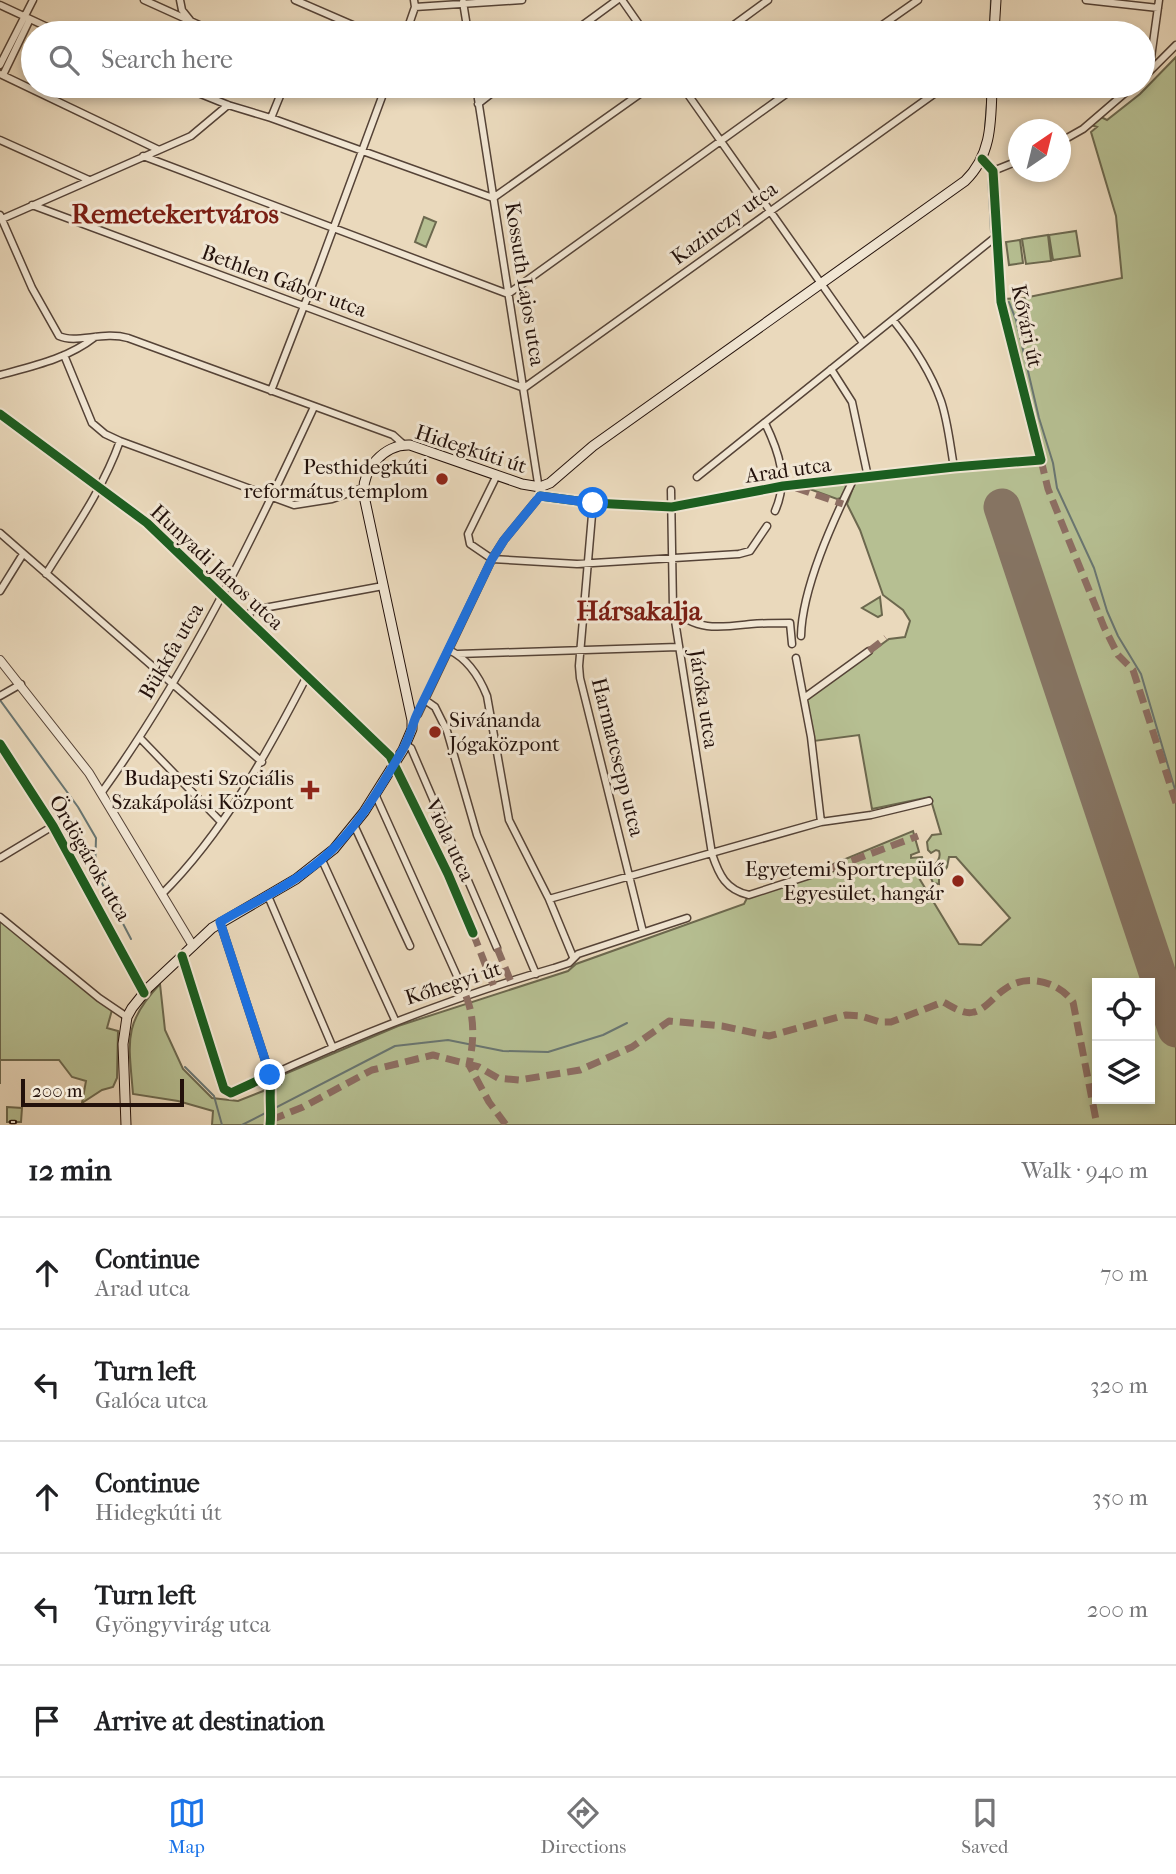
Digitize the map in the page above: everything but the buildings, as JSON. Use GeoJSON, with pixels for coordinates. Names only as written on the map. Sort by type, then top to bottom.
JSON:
{"type":"FeatureCollection","features":[{"type":"Feature","properties":{"kind":"main road"},"geometry":{"type":"LineString","coordinates":[[995,21],[996,0]]}},
{"type":"Feature","properties":{"kind":"main road","name":"Hidegkúti út"},"geometry":{"type":"LineString","coordinates":[[363,488],[368,471],[378,459],[390,449],[403,444],[432,450],[540,491],[593,446],[965,181],[982,159],[989,137],[991,98]]}},
{"type":"Feature","properties":{"kind":"main road"},"geometry":{"type":"LineString","coordinates":[[126,1125],[123,1044],[127,1017],[144,993],[220,922],[268,896],[322,860],[354,825],[406,745],[412,729],[380,587],[363,488]]}},
{"type":"Feature","properties":{"kind":"street"},"geometry":{"type":"LineString","coordinates":[[26,21],[33,0]]}},
{"type":"Feature","properties":{"kind":"street"},"geometry":{"type":"LineString","coordinates":[[144,0],[191,21]]}},
{"type":"Feature","properties":{"kind":"street"},"geometry":{"type":"LineString","coordinates":[[180,0],[182,10],[191,21]]}},
{"type":"Feature","properties":{"kind":"street"},"geometry":{"type":"LineString","coordinates":[[295,0],[343,21]]}},
{"type":"Feature","properties":{"kind":"street"},"geometry":{"type":"LineString","coordinates":[[410,21],[415,4],[522,0]]}},
{"type":"Feature","properties":{"kind":"street"},"geometry":{"type":"LineString","coordinates":[[589,21],[619,0],[636,21]]}},
{"type":"Feature","properties":{"kind":"street"},"geometry":{"type":"LineString","coordinates":[[739,21],[768,0]]}},
{"type":"Feature","properties":{"kind":"street"},"geometry":{"type":"LineString","coordinates":[[888,21],[918,0]]}},
{"type":"Feature","properties":{"kind":"street"},"geometry":{"type":"LineString","coordinates":[[1086,0],[1158,4],[1155,27]]}},
{"type":"Feature","properties":{"kind":"street"},"geometry":{"type":"LineString","coordinates":[[463,2],[466,21]]}},
{"type":"Feature","properties":{"kind":"street"},"geometry":{"type":"LineString","coordinates":[[0,5],[34,21]]}},
{"type":"Feature","properties":{"kind":"street"},"geometry":{"type":"LineString","coordinates":[[0,65],[21,28]]}},
{"type":"Feature","properties":{"kind":"street"},"geometry":{"type":"LineString","coordinates":[[21,32],[2,75],[21,84]]}},
{"type":"Feature","properties":{"kind":"street"},"geometry":{"type":"LineString","coordinates":[[1155,66],[1176,45]]}},
{"type":"Feature","properties":{"kind":"street"},"geometry":{"type":"LineString","coordinates":[[50,98],[160,150]]}},
{"type":"Feature","properties":{"kind":"street"},"geometry":{"type":"LineString","coordinates":[[211,98],[493,198],[634,98]]}},
{"type":"Feature","properties":{"kind":"street"},"geometry":{"type":"LineString","coordinates":[[271,118],[279,98]]}},
{"type":"Feature","properties":{"kind":"street"},"geometry":{"type":"LineString","coordinates":[[271,391],[381,98]]}},
{"type":"Feature","properties":{"kind":"street","name":"Kossuth Lajos utca"},"geometry":{"type":"LineString","coordinates":[[477,98],[540,491]]}},
{"type":"Feature","properties":{"kind":"street"},"geometry":{"type":"LineString","coordinates":[[478,104],[486,98]]}},
{"type":"Feature","properties":{"kind":"street"},"geometry":{"type":"LineString","coordinates":[[691,98],[863,343]]}},
{"type":"Feature","properties":{"kind":"street"},"geometry":{"type":"LineString","coordinates":[[143,156],[508,294],[780,98]]}},
{"type":"Feature","properties":{"kind":"street","name":"Kazinczy utca"},"geometry":{"type":"LineString","coordinates":[[524,388],[928,98]]}},
{"type":"Feature","properties":{"kind":"street"},"geometry":{"type":"LineString","coordinates":[[1071,136],[1119,98]]}},
{"type":"Feature","properties":{"kind":"street"},"geometry":{"type":"LineString","coordinates":[[228,105],[191,136],[1,217],[54,332],[63,338],[108,334],[128,338],[393,435],[403,444]]}},
{"type":"Feature","properties":{"kind":"street"},"geometry":{"type":"LineString","coordinates":[[0,140],[89,180]]}},
{"type":"Feature","properties":{"kind":"street"},"geometry":{"type":"LineString","coordinates":[[982,159],[993,171],[1008,165]]}},
{"type":"Feature","properties":{"kind":"street","name":"Kővári út"},"geometry":{"type":"LineString","coordinates":[[993,171],[1001,302],[1041,460]]}},
{"type":"Feature","properties":{"kind":"street","name":"Bethlen Gábor utca"},"geometry":{"type":"LineString","coordinates":[[32,205],[524,388]]}},
{"type":"Feature","properties":{"kind":"street"},"geometry":{"type":"LineString","coordinates":[[698,477],[998,236]]}},
{"type":"Feature","properties":{"kind":"street"},"geometry":{"type":"LineString","coordinates":[[893,320],[916,349],[931,375],[942,404],[954,467]]}},
{"type":"Feature","properties":{"kind":"street"},"geometry":{"type":"LineString","coordinates":[[0,375],[64,355],[84,346],[97,335]]}},
{"type":"Feature","properties":{"kind":"street"},"geometry":{"type":"LineString","coordinates":[[83,337],[86,342],[84,346]]}},
{"type":"Feature","properties":{"kind":"street"},"geometry":{"type":"LineString","coordinates":[[64,355],[92,423],[105,434],[120,441],[294,505],[332,499],[363,488]]}},
{"type":"Feature","properties":{"kind":"street"},"geometry":{"type":"LineString","coordinates":[[831,369],[852,402],[868,477]]}},
{"type":"Feature","properties":{"kind":"street","name":"Bükkfa utca"},"geometry":{"type":"LineString","coordinates":[[102,792],[173,685],[223,596],[314,407]]}},
{"type":"Feature","properties":{"kind":"street","name":"Hunyadi János utca"},"geometry":{"type":"LineString","coordinates":[[0,414],[147,523],[395,762]]}},
{"type":"Feature","properties":{"kind":"street"},"geometry":{"type":"LineString","coordinates":[[765,423],[779,455],[783,486],[775,511]]}},
{"type":"Feature","properties":{"kind":"street"},"geometry":{"type":"LineString","coordinates":[[46,574],[100,487],[120,441]]}},
{"type":"Feature","properties":{"kind":"street","name":"Arad utca"},"geometry":{"type":"LineString","coordinates":[[540,491],[593,503],[672,507],[783,486],[1041,460]]}},
{"type":"Feature","properties":{"kind":"street"},"geometry":{"type":"LineString","coordinates":[[496,475],[468,534],[470,544],[492,559],[588,564],[671,556],[739,554],[750,551],[767,526]]}},
{"type":"Feature","properties":{"kind":"street"},"geometry":{"type":"LineString","coordinates":[[801,636],[801,621],[818,563],[854,478]]}},
{"type":"Feature","properties":{"kind":"street","name":"Járóka utca"},"geometry":{"type":"LineString","coordinates":[[671,490],[673,608],[712,854],[720,876],[728,886],[739,893],[749,895],[832,868]]}},
{"type":"Feature","properties":{"kind":"street"},"geometry":{"type":"LineString","coordinates":[[412,720],[425,699],[492,559],[540,491]]}},
{"type":"Feature","properties":{"kind":"street","name":"Harmatcsepp utca"},"geometry":{"type":"LineString","coordinates":[[593,503],[580,649],[580,678],[643,932]]}},
{"type":"Feature","properties":{"kind":"street"},"geometry":{"type":"LineString","coordinates":[[0,533],[262,762]]}},
{"type":"Feature","properties":{"kind":"street"},"geometry":{"type":"LineString","coordinates":[[0,591],[23,554]]}},
{"type":"Feature","properties":{"kind":"street"},"geometry":{"type":"LineString","coordinates":[[249,620],[253,610],[380,587]]}},
{"type":"Feature","properties":{"kind":"street"},"geometry":{"type":"LineString","coordinates":[[673,608],[682,618],[699,625],[718,628],[790,623],[792,644]]}},
{"type":"Feature","properties":{"kind":"street"},"geometry":{"type":"LineString","coordinates":[[458,654],[678,647]]}},
{"type":"Feature","properties":{"kind":"street"},"geometry":{"type":"LineString","coordinates":[[449,650],[458,654],[476,673],[487,696],[509,820],[573,957]]}},
{"type":"Feature","properties":{"kind":"street"},"geometry":{"type":"LineString","coordinates":[[804,698],[869,651]]}},
{"type":"Feature","properties":{"kind":"street"},"geometry":{"type":"LineString","coordinates":[[796,658],[821,822]]}},
{"type":"Feature","properties":{"kind":"street"},"geometry":{"type":"LineString","coordinates":[[0,660],[102,792],[193,946]]}},
{"type":"Feature","properties":{"kind":"street"},"geometry":{"type":"LineString","coordinates":[[162,894],[221,822],[262,762],[307,676]]}},
{"type":"Feature","properties":{"kind":"street"},"geometry":{"type":"LineString","coordinates":[[0,696],[21,684]]}},
{"type":"Feature","properties":{"kind":"street"},"geometry":{"type":"LineString","coordinates":[[425,699],[435,707],[447,731],[477,835],[536,974]]}},
{"type":"Feature","properties":{"kind":"street"},"geometry":{"type":"LineString","coordinates":[[140,737],[221,822]]}},
{"type":"Feature","properties":{"kind":"street","name":"Ördögárok utca"},"geometry":{"type":"LineString","coordinates":[[0,744],[53,826],[144,993]]}},
{"type":"Feature","properties":{"kind":"street"},"geometry":{"type":"LineString","coordinates":[[406,745],[411,748],[497,948]]}},
{"type":"Feature","properties":{"kind":"street"},"geometry":{"type":"LineString","coordinates":[[0,763],[10,758]]}},
{"type":"Feature","properties":{"kind":"street","name":"Viola utca"},"geometry":{"type":"LineString","coordinates":[[395,762],[473,933]]}},
{"type":"Feature","properties":{"kind":"street"},"geometry":{"type":"LineString","coordinates":[[374,794],[466,996]]}},
{"type":"Feature","properties":{"kind":"street"},"geometry":{"type":"LineString","coordinates":[[548,900],[821,822],[871,815],[929,801]]}},
{"type":"Feature","properties":{"kind":"street"},"geometry":{"type":"LineString","coordinates":[[354,825],[410,946]]}},
{"type":"Feature","properties":{"kind":"street"},"geometry":{"type":"LineString","coordinates":[[0,858],[53,826]]}},
{"type":"Feature","properties":{"kind":"street"},"geometry":{"type":"LineString","coordinates":[[322,860],[395,1020]]}},
{"type":"Feature","properties":{"kind":"street"},"geometry":{"type":"LineString","coordinates":[[268,896],[333,1048]]}},
{"type":"Feature","properties":{"kind":"street"},"geometry":{"type":"LineString","coordinates":[[0,917],[99,999],[127,1017]]}},
{"type":"Feature","properties":{"kind":"street","name":"Kőhegyi út"},"geometry":{"type":"LineString","coordinates":[[233,1093],[395,1020],[567,964],[573,957],[687,918]]}},
{"type":"Feature","properties":{"kind":"street"},"geometry":{"type":"LineString","coordinates":[[220,922],[270,1075]]}},
{"type":"Feature","properties":{"kind":"street"},"geometry":{"type":"LineString","coordinates":[[182,956],[216,1065]]}},
{"type":"Feature","properties":{"kind":"green space"},"geometry":{"type":"Polygon","coordinates":[[[1176,57],[1176,1125],[212,1125],[213,1111],[178,1101],[133,1094],[131,1035],[139,1011],[160,984],[165,1030],[183,1069],[212,1098],[238,1101],[281,1084],[280,1076],[398,1026],[568,971],[576,964],[744,904],[749,894],[831,865],[913,831],[919,852],[911,855],[911,858],[922,857],[924,863],[916,873],[959,944],[981,945],[1010,918],[956,857],[949,857],[939,884],[933,883],[928,871],[937,862],[940,854],[936,850],[931,853],[927,842],[932,835],[941,834],[930,797],[872,809],[859,735],[814,741],[806,699],[889,639],[905,637],[910,621],[903,610],[883,595],[860,530],[847,504],[856,480],[1044,462],[1003,299],[1024,298],[1122,278],[1116,216],[1091,132],[1097,127],[1091,125],[1101,117],[1107,120],[1135,98],[1155,98],[1155,79],[1176,57]]]}},
{"type":"Feature","properties":{"kind":"green space"},"geometry":{"type":"Polygon","coordinates":[[[424,217],[436,222],[426,247],[415,242],[424,217]]]}},
{"type":"Feature","properties":{"kind":"green space"},"geometry":{"type":"Polygon","coordinates":[[[1076,231],[1080,256],[1053,260],[1049,235],[1076,231]]]}},
{"type":"Feature","properties":{"kind":"green space"},"geometry":{"type":"Polygon","coordinates":[[[1048,235],[1051,261],[1026,264],[1022,239],[1048,235]]]}},
{"type":"Feature","properties":{"kind":"green space"},"geometry":{"type":"Polygon","coordinates":[[[1020,240],[1023,263],[1009,265],[1006,242],[1020,240]]]}},
{"type":"Feature","properties":{"kind":"green space"},"geometry":{"type":"Polygon","coordinates":[[[842,482],[847,487],[841,498],[837,499],[804,487],[842,482]]]}},
{"type":"Feature","properties":{"kind":"green space"},"geometry":{"type":"Polygon","coordinates":[[[880,597],[882,615],[878,617],[862,608],[880,597]]]}},
{"type":"Feature","properties":{"kind":"green space"},"geometry":{"type":"Polygon","coordinates":[[[0,919],[49,962],[112,1010],[107,1028],[118,1031],[117,1078],[113,1087],[102,1090],[82,1103],[86,1081],[72,1077],[59,1060],[0,1060],[0,919]]]}},
{"type":"Feature","properties":{"kind":"green space"},"geometry":{"type":"Polygon","coordinates":[[[7,1107],[22,1108],[21,1122],[7,1122],[7,1107]]]}},
{"type":"Feature","properties":{"kind":"waterway"},"geometry":{"type":"LineString","coordinates":[[990,21],[991,0]]}},
{"type":"Feature","properties":{"kind":"waterway"},"geometry":{"type":"LineString","coordinates":[[985,128],[987,98]]}},
{"type":"Feature","properties":{"kind":"waterway"},"geometry":{"type":"LineString","coordinates":[[988,174],[991,232]]}},
{"type":"Feature","properties":{"kind":"waterway"},"geometry":{"type":"LineString","coordinates":[[1009,302],[1053,463],[1057,488],[1094,568],[1118,636],[1141,674],[1176,793]]}},
{"type":"Feature","properties":{"kind":"waterway"},"geometry":{"type":"LineString","coordinates":[[0,700],[78,807],[96,838],[95,870],[131,939]]}},
{"type":"Feature","properties":{"kind":"waterway"},"geometry":{"type":"LineString","coordinates":[[242,1125],[395,1046],[448,1040],[503,1051],[548,1052],[603,1035],[627,1023]]}},
{"type":"Feature","properties":{"kind":"waterway"},"geometry":{"type":"LineString","coordinates":[[185,1067],[214,1096],[222,1125]]}},
{"type":"Feature","properties":{"kind":"runway"},"geometry":{"type":"LineString","coordinates":[[1002,507],[1176,1029]]}},
{"type":"Feature","properties":{"kind":"marked path"},"geometry":{"type":"LineString","coordinates":[[1041,460],[1048,489],[1104,627],[1118,655],[1133,670],[1176,803]]}},
{"type":"Feature","properties":{"kind":"marked path"},"geometry":{"type":"LineString","coordinates":[[796,488],[843,504]]}},
{"type":"Feature","properties":{"kind":"marked path"},"geometry":{"type":"LineString","coordinates":[[869,651],[886,638]]}},
{"type":"Feature","properties":{"kind":"marked path"},"geometry":{"type":"LineString","coordinates":[[832,868],[918,836]]}},
{"type":"Feature","properties":{"kind":"marked path"},"geometry":{"type":"LineString","coordinates":[[473,933],[494,987]]}},
{"type":"Feature","properties":{"kind":"marked path"},"geometry":{"type":"LineString","coordinates":[[497,948],[511,982]]}},
{"type":"Feature","properties":{"kind":"marked path"},"geometry":{"type":"LineString","coordinates":[[271,1120],[303,1107],[372,1070],[433,1055],[479,1067],[498,1078],[519,1080],[580,1070],[632,1047],[669,1021],[722,1026],[769,1036],[846,1015],[891,1022],[943,1002],[970,1013],[982,1008],[1013,984],[1032,981],[1050,984],[1073,1002],[1097,1125]]}},
{"type":"Feature","properties":{"kind":"marked path"},"geometry":{"type":"LineString","coordinates":[[466,996],[473,1030],[469,1065],[489,1102],[506,1125]]}},
{"type":"Feature","properties":{"kind":"cycle path"},"geometry":{"type":"LineString","coordinates":[[540,496],[593,503],[672,507],[783,486],[1041,460],[1001,302],[993,171],[982,159]]}},
{"type":"Feature","properties":{"kind":"cycle path"},"geometry":{"type":"LineString","coordinates":[[0,414],[147,523],[390,756],[448,874],[473,933]]}},
{"type":"Feature","properties":{"kind":"cycle path"},"geometry":{"type":"LineString","coordinates":[[0,744],[53,826],[144,993]]}},
{"type":"Feature","properties":{"kind":"cycle path"},"geometry":{"type":"LineString","coordinates":[[182,956],[224,1089],[231,1093],[270,1075],[270,1125]]}},
{"type":"Feature","properties":{"kind":"place","name":"Pesthidegkúti református templom"},"geometry":{"type":"Point","coordinates":[442,479]}},
{"type":"Feature","properties":{"kind":"place","name":"Sivánanda Jógaközpont"},"geometry":{"type":"Point","coordinates":[435,732]}},
{"type":"Feature","properties":{"kind":"place","name":"Budapesti Szociális Szakápolási Központ"},"geometry":{"type":"Point","coordinates":[310,790]}},
{"type":"Feature","properties":{"kind":"place","name":"Egyetemi Sportrepülő Egyesület, hangár"},"geometry":{"type":"Point","coordinates":[958,881]}},
{"type":"Feature","properties":{"kind":"district","name":"Remetekertváros"},"geometry":{"type":"Point","coordinates":[175,213]}},
{"type":"Feature","properties":{"kind":"district","name":"Hársakalja"},"geometry":{"type":"Point","coordinates":[639,610]}},
{"type":"Feature","properties":{"kind":"route"},"geometry":{"type":"LineString","coordinates":[[270,1075],[220,922],[282,888],[322,860],[364,812],[406,745],[412,729],[412,720],[492,559],[540,496],[593,503]]}}]}
